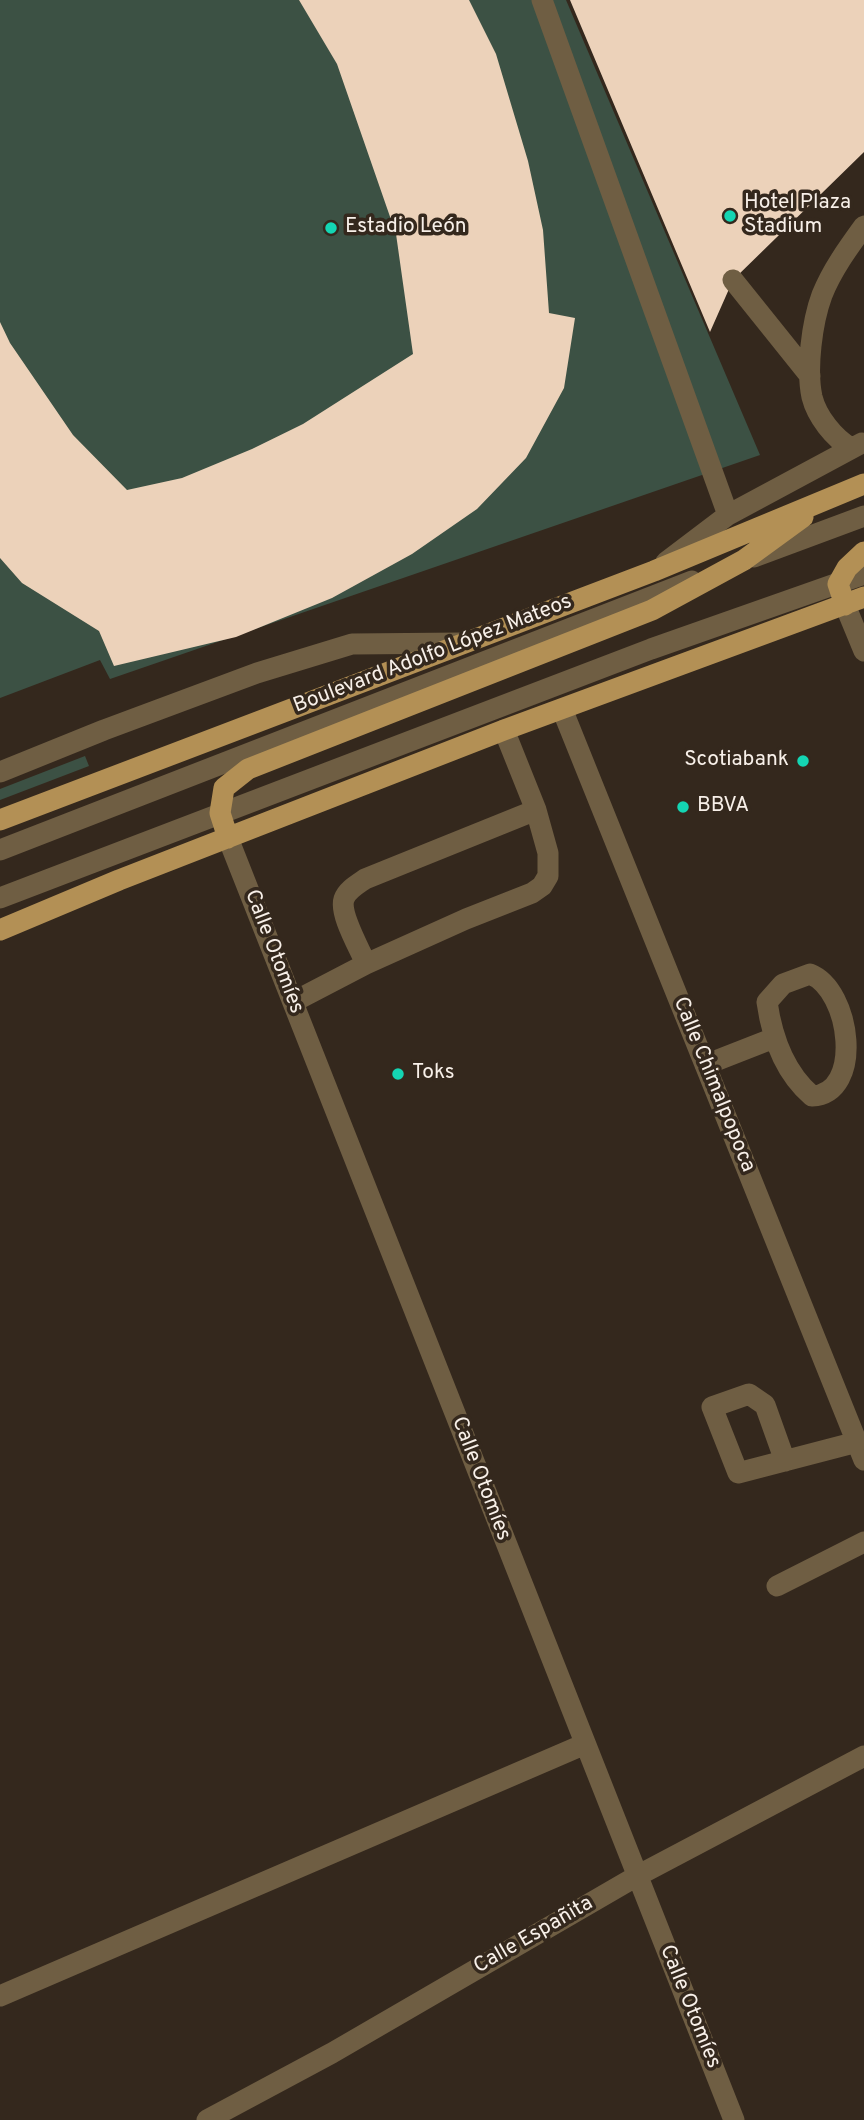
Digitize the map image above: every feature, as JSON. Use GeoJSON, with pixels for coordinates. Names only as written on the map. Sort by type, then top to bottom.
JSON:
{"type":"FeatureCollection","features":[{"type":"Feature","properties":{"kind":"main road","name":"Boulevard Adolfo López Mateos"},"geometry":{"type":"LineString","coordinates":[[0,820],[654,571],[864,484]]}},
{"type":"Feature","properties":{"kind":"main road"},"geometry":{"type":"LineString","coordinates":[[228,838],[220,813],[224,788],[248,769],[652,610],[744,560],[830,497]]}},
{"type":"Feature","properties":{"kind":"main road"},"geometry":{"type":"LineString","coordinates":[[0,930],[228,838],[849,596],[847,568],[864,552]]}},
{"type":"Feature","properties":{"kind":"street"},"geometry":{"type":"LineString","coordinates":[[542,0],[728,515]]}},
{"type":"Feature","properties":{"kind":"street"},"geometry":{"type":"LineString","coordinates":[[858,445],[843,443],[826,426],[812,399],[810,376],[811,345],[822,297],[842,256],[864,226]]}},
{"type":"Feature","properties":{"kind":"street"},"geometry":{"type":"LineString","coordinates":[[733,280],[810,376]]}},
{"type":"Feature","properties":{"kind":"street"},"geometry":{"type":"LineString","coordinates":[[654,571],[728,515],[858,445]]}},
{"type":"Feature","properties":{"kind":"street"},"geometry":{"type":"LineString","coordinates":[[0,849],[864,516]]}},
{"type":"Feature","properties":{"kind":"street"},"geometry":{"type":"LineString","coordinates":[[0,898],[651,649],[849,596],[864,574]]}},
{"type":"Feature","properties":{"kind":"street"},"geometry":{"type":"LineString","coordinates":[[849,596],[864,651]]}},
{"type":"Feature","properties":{"kind":"street"},"geometry":{"type":"LineString","coordinates":[[0,772],[257,673],[352,644],[462,643]]}},
{"type":"Feature","properties":{"kind":"street","name":"Calle Chimalpopoca"},"geometry":{"type":"LineString","coordinates":[[562,709],[860,1451]]}},
{"type":"Feature","properties":{"kind":"street"},"geometry":{"type":"LineString","coordinates":[[293,1002],[366,964],[532,893],[542,886],[550,869],[548,853],[536,810],[504,730]]}},
{"type":"Feature","properties":{"kind":"street"},"geometry":{"type":"LineString","coordinates":[[366,964],[343,910],[344,898],[353,887],[365,879],[536,810]]}},
{"type":"Feature","properties":{"kind":"street","name":"Calle Otomíes"},"geometry":{"type":"LineString","coordinates":[[228,838],[734,2120]]}},
{"type":"Feature","properties":{"kind":"street"},"geometry":{"type":"LineString","coordinates":[[810,974],[822,979],[840,1001],[850,1031],[855,1057],[852,1075],[842,1086],[827,1095],[812,1096],[792,1074],[774,1038],[767,1002],[772,994],[783,984],[796,978],[810,974]]}},
{"type":"Feature","properties":{"kind":"street"},"geometry":{"type":"LineString","coordinates":[[705,1065],[774,1038]]}},
{"type":"Feature","properties":{"kind":"street"},"geometry":{"type":"LineString","coordinates":[[785,1461],[860,1451]]}},
{"type":"Feature","properties":{"kind":"street"},"geometry":{"type":"LineString","coordinates":[[777,1586],[864,1542]]}},
{"type":"Feature","properties":{"kind":"street"},"geometry":{"type":"LineString","coordinates":[[0,1996],[584,1744]]}},
{"type":"Feature","properties":{"kind":"street","name":"Calle Españita"},"geometry":{"type":"LineString","coordinates":[[207,2120],[331,2053],[637,1876],[864,1756]]}},
{"type":"Feature","properties":{"kind":"green space","name":"Estadio León"},"geometry":{"type":"Polygon","coordinates":[[[0,0],[566,0],[760,455],[110,679],[100,660],[0,698],[0,0]]]}},
{"type":"Feature","properties":{"kind":"green space"},"geometry":{"type":"Polygon","coordinates":[[[85,756],[89,766],[0,800],[0,789],[85,756]]]}},
{"type":"Feature","properties":{"kind":"building"},"geometry":{"type":"Polygon","coordinates":[[[299,0],[469,0],[496,54],[528,161],[543,230],[549,313],[575,318],[564,388],[526,458],[477,509],[412,554],[332,598],[236,637],[114,666],[99,631],[22,583],[0,558],[0,322],[10,343],[73,435],[127,490],[182,478],[252,449],[303,424],[413,354],[396,234],[337,64],[299,0]]]}},
{"type":"Feature","properties":{"kind":"building","name":"Hotel Plaza Stadium"},"geometry":{"type":"Polygon","coordinates":[[[570,0],[864,0],[864,152],[733,280],[710,332],[570,0]]]}},
{"type":"Feature","properties":{"kind":"place","name":"Hotel Plaza Stadium"},"geometry":{"type":"Point","coordinates":[730,216]}},
{"type":"Feature","properties":{"kind":"place","name":"Estadio León"},"geometry":{"type":"Point","coordinates":[331,228]}},
{"type":"Feature","properties":{"kind":"place","name":"Scotiabank"},"geometry":{"type":"Point","coordinates":[803,761]}},
{"type":"Feature","properties":{"kind":"place","name":"BBVA"},"geometry":{"type":"Point","coordinates":[683,807]}},
{"type":"Feature","properties":{"kind":"place","name":"Toks"},"geometry":{"type":"Point","coordinates":[398,1074]}}]}
